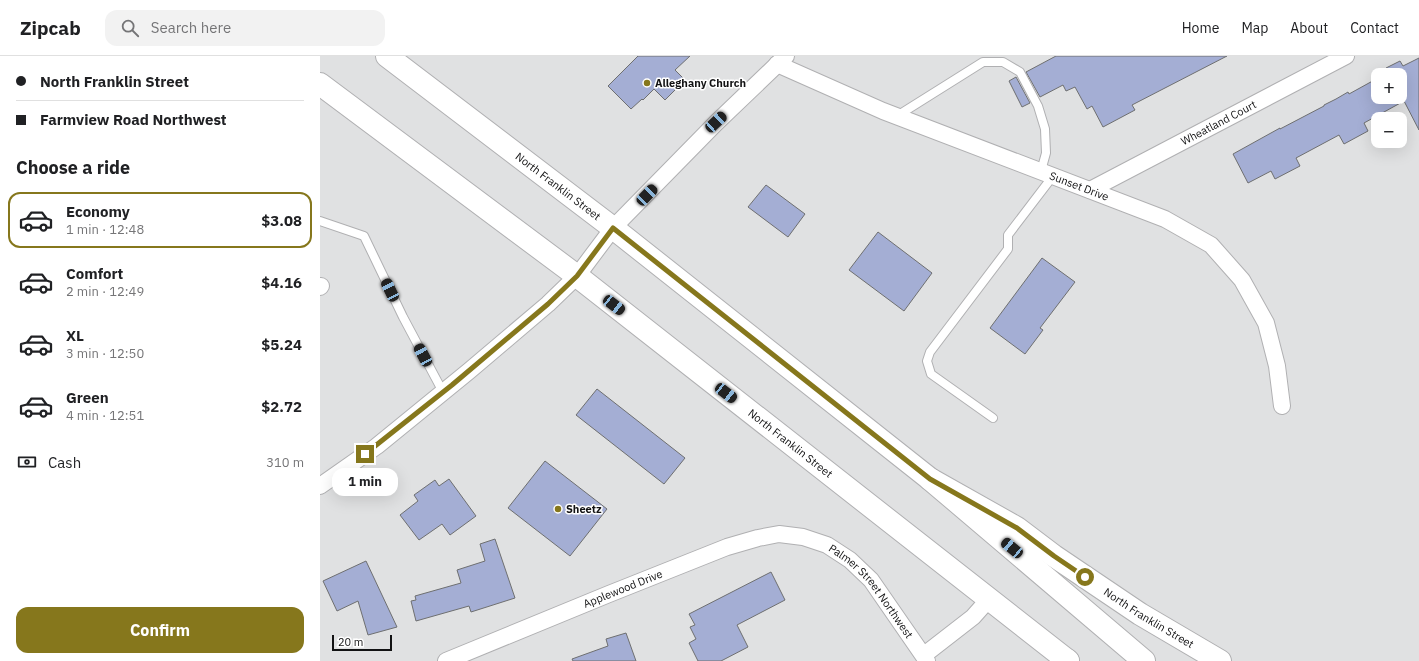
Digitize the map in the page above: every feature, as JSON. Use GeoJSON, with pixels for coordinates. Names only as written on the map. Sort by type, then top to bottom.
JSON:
{"type":"FeatureCollection","features":[{"type":"Feature","properties":{"kind":"main road","name":"North Franklin Street"},"geometry":{"type":"LineString","coordinates":[[387,56],[613,228],[930,479],[1017,528],[1054,556],[1140,614],[1220,661]]}},
{"type":"Feature","properties":{"kind":"main road","name":"North Franklin Street"},"geometry":{"type":"LineString","coordinates":[[320,84],[577,276],[1068,661]]}},
{"type":"Feature","properties":{"kind":"main road"},"geometry":{"type":"LineString","coordinates":[[930,479],[1144,661]]}},
{"type":"Feature","properties":{"kind":"street","name":"Wheatland Court"},"geometry":{"type":"LineString","coordinates":[[1090,190],[1346,56]]}},
{"type":"Feature","properties":{"kind":"street"},"geometry":{"type":"LineString","coordinates":[[320,486],[377,446],[548,304],[577,276],[613,228],[716,122],[782,60]]}},
{"type":"Feature","properties":{"kind":"street","name":"Sunset Drive"},"geometry":{"type":"LineString","coordinates":[[782,60],[897,116],[1165,219],[1211,245],[1242,280],[1266,323],[1277,366],[1282,406]]}},
{"type":"Feature","properties":{"kind":"street","name":"Applewood Drive"},"geometry":{"type":"LineString","coordinates":[[446,661],[608,594],[727,548],[758,538],[779,534],[803,537]]}},
{"type":"Feature","properties":{"kind":"street","name":"Palmer Street Northwest"},"geometry":{"type":"LineString","coordinates":[[803,537],[827,545],[850,560],[871,580],[926,658]]}},
{"type":"Feature","properties":{"kind":"street"},"geometry":{"type":"LineString","coordinates":[[926,658],[973,617],[989,599]]}},
{"type":"Feature","properties":{"kind":"lane"},"geometry":{"type":"LineString","coordinates":[[897,116],[983,62],[1003,62],[1020,72],[1038,106],[1044,129],[1047,173],[1008,235],[1008,249],[930,352],[927,361],[930,374],[993,418]]}},
{"type":"Feature","properties":{"kind":"lane"},"geometry":{"type":"LineString","coordinates":[[320,221],[364,236],[403,317],[443,392]]}},
{"type":"Feature","properties":{"kind":"building","name":"Alleghany Church"},"geometry":{"type":"Polygon","coordinates":[[[638,56],[690,56],[675,70],[685,80],[665,100],[654,89],[631,109],[608,86],[638,56]]]}},
{"type":"Feature","properties":{"kind":"building"},"geometry":{"type":"Polygon","coordinates":[[[1056,56],[1227,56],[1132,105],[1135,110],[1103,127],[1092,106],[1087,109],[1075,87],[1066,91],[1063,85],[1040,97],[1026,72],[1056,56]]]}},
{"type":"Feature","properties":{"kind":"building"},"geometry":{"type":"Polygon","coordinates":[[[1419,58],[1419,130],[1406,104],[1407,104],[1407,68],[1386,68],[1400,61],[1403,66],[1419,58]]]}},
{"type":"Feature","properties":{"kind":"building"},"geometry":{"type":"Polygon","coordinates":[[[1016,77],[1030,103],[1022,107],[1009,81],[1016,77]]]}},
{"type":"Feature","properties":{"kind":"building"},"geometry":{"type":"Polygon","coordinates":[[[1371,82],[1371,104],[1399,104],[1384,112],[1371,112],[1371,119],[1364,123],[1368,131],[1344,144],[1339,135],[1296,158],[1300,166],[1275,179],[1271,171],[1248,183],[1233,154],[1348,92],[1349,94],[1371,82]]]}},
{"type":"Feature","properties":{"kind":"building"},"geometry":{"type":"Polygon","coordinates":[[[766,185],[805,214],[788,237],[748,207],[766,185]]]}},
{"type":"Feature","properties":{"kind":"building"},"geometry":{"type":"Polygon","coordinates":[[[878,232],[932,273],[904,311],[849,270],[878,232]]]}},
{"type":"Feature","properties":{"kind":"building"},"geometry":{"type":"Polygon","coordinates":[[[1042,258],[1075,282],[1040,328],[1043,330],[1025,354],[990,328],[1042,258]]]}},
{"type":"Feature","properties":{"kind":"building"},"geometry":{"type":"Polygon","coordinates":[[[597,389],[685,458],[664,484],[576,415],[597,389]]]}},
{"type":"Feature","properties":{"kind":"building","name":"Sheetz"},"geometry":{"type":"Polygon","coordinates":[[[545,461],[607,509],[570,556],[508,508],[545,461]]]}},
{"type":"Feature","properties":{"kind":"building"},"geometry":{"type":"Polygon","coordinates":[[[449,479],[476,516],[450,535],[442,524],[419,540],[400,515],[418,501],[414,495],[435,480],[439,486],[449,479]]]}},
{"type":"Feature","properties":{"kind":"building"},"geometry":{"type":"Polygon","coordinates":[[[495,539],[515,598],[471,612],[469,606],[416,621],[411,601],[416,600],[415,596],[461,583],[457,570],[485,561],[480,544],[495,539]]]}},
{"type":"Feature","properties":{"kind":"building"},"geometry":{"type":"Polygon","coordinates":[[[366,561],[397,627],[368,635],[358,601],[337,611],[323,581],[366,561]]]}},
{"type":"Feature","properties":{"kind":"building"},"geometry":{"type":"Polygon","coordinates":[[[771,572],[785,600],[737,625],[748,647],[721,661],[698,661],[689,643],[696,639],[690,627],[695,625],[689,614],[771,572]]]}},
{"type":"Feature","properties":{"kind":"building"},"geometry":{"type":"Polygon","coordinates":[[[626,633],[636,661],[573,661],[572,659],[608,646],[606,639],[626,633]]]}},
{"type":"Feature","properties":{"kind":"place","name":"Alleghany Church"},"geometry":{"type":"Point","coordinates":[647,83]}},
{"type":"Feature","properties":{"kind":"place","name":"Sheetz"},"geometry":{"type":"Point","coordinates":[558,509]}},
{"type":"Feature","properties":{"kind":"route"},"geometry":{"type":"LineString","coordinates":[[365,454],[452,385],[548,304],[577,276],[613,228],[930,479],[1017,528],[1085,577]]}}]}
